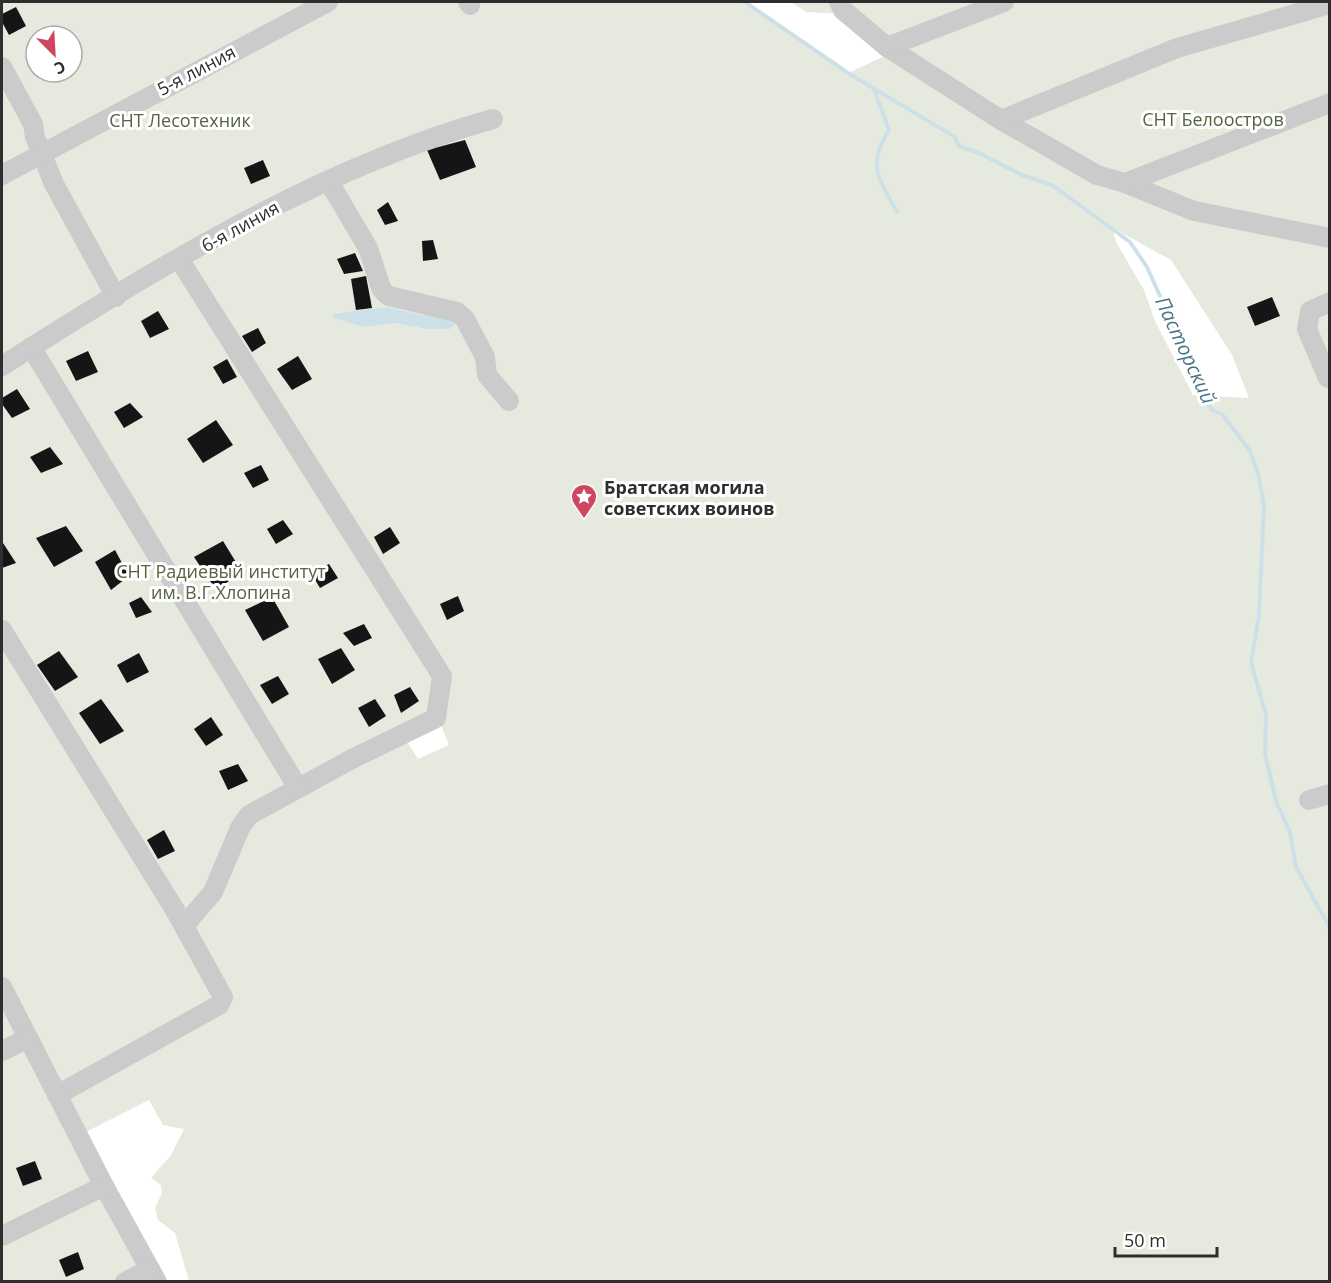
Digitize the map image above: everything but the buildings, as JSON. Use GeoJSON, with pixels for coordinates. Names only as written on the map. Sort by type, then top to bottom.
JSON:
{"type":"FeatureCollection","features":[{"type":"Feature","properties":{"kind":"street","name":"5-я линия"},"geometry":{"type":"LineString","coordinates":[[2,175],[41,152],[328,2]]}},
{"type":"Feature","properties":{"kind":"street"},"geometry":{"type":"LineString","coordinates":[[839,2],[843,10],[887,47],[1001,120],[1097,176],[1125,183],[1194,212],[1329,238]]}},
{"type":"Feature","properties":{"kind":"street"},"geometry":{"type":"LineString","coordinates":[[887,47],[1005,2]]}},
{"type":"Feature","properties":{"kind":"street"},"geometry":{"type":"LineString","coordinates":[[1001,120],[1178,48],[1329,4]]}},
{"type":"Feature","properties":{"kind":"street"},"geometry":{"type":"LineString","coordinates":[[2,67],[33,124],[54,184],[116,297]]}},
{"type":"Feature","properties":{"kind":"street"},"geometry":{"type":"LineString","coordinates":[[1125,183],[1329,103]]}},
{"type":"Feature","properties":{"kind":"street","name":"6-я линия"},"geometry":{"type":"LineString","coordinates":[[2,366],[238,225],[418,141],[493,119]]}},
{"type":"Feature","properties":{"kind":"street"},"geometry":{"type":"LineString","coordinates":[[329,182],[368,248],[381,288],[389,296],[457,312],[465,320],[485,357],[487,375],[509,400]]}},
{"type":"Feature","properties":{"kind":"street"},"geometry":{"type":"LineString","coordinates":[[179,259],[442,676],[436,718],[249,815],[240,828],[213,892],[184,926]]}},
{"type":"Feature","properties":{"kind":"street"},"geometry":{"type":"LineString","coordinates":[[1328,378],[1307,328],[1307,320],[1310,311],[1329,302]]}},
{"type":"Feature","properties":{"kind":"street"},"geometry":{"type":"LineString","coordinates":[[31,347],[298,788]]}},
{"type":"Feature","properties":{"kind":"street"},"geometry":{"type":"LineString","coordinates":[[2,630],[184,926],[223,997],[220,1004],[57,1095]]}},
{"type":"Feature","properties":{"kind":"street"},"geometry":{"type":"LineString","coordinates":[[1309,800],[1329,794]]}},
{"type":"Feature","properties":{"kind":"street"},"geometry":{"type":"LineString","coordinates":[[2,987],[104,1186],[154,1275],[125,1281]]}},
{"type":"Feature","properties":{"kind":"street"},"geometry":{"type":"LineString","coordinates":[[2,1051],[28,1038]]}},
{"type":"Feature","properties":{"kind":"street"},"geometry":{"type":"LineString","coordinates":[[2,1236],[104,1186]]}},
{"type":"Feature","properties":{"kind":"green space"},"geometry":{"type":"Polygon","coordinates":[[[2,2],[745,2],[848,73],[893,52],[847,14],[806,12],[791,2],[1329,2],[1329,1281],[189,1281],[175,1233],[158,1220],[155,1208],[162,1193],[161,1185],[151,1178],[171,1155],[184,1129],[163,1125],[149,1100],[78,1136],[156,1281],[2,1282],[2,2]],[[1113,228],[1116,242],[1144,290],[1155,321],[1193,395],[1249,398],[1232,355],[1171,260],[1113,228]],[[388,307],[337,313],[426,329],[440,314],[422,315],[388,307]],[[438,718],[404,736],[418,759],[449,745],[438,718]]]}},
{"type":"Feature","properties":{"kind":"shaded area"},"geometry":{"type":"Polygon","coordinates":[[[388,307],[422,315],[440,314],[458,322],[450,329],[426,329],[393,323],[364,327],[331,317],[337,313],[388,307]]]}},
{"type":"Feature","properties":{"kind":"waterway","name":"Пасторский"},"geometry":{"type":"LineString","coordinates":[[745,2],[848,73],[955,137],[959,146],[979,153],[1022,175],[1052,185],[1130,242],[1147,267],[1185,352],[1202,383],[1207,402],[1212,410],[1222,414],[1250,451],[1258,473],[1264,505],[1259,616],[1251,662],[1266,715],[1265,754],[1276,801],[1290,832],[1296,867],[1330,928]]}},
{"type":"Feature","properties":{"kind":"waterway"},"geometry":{"type":"LineString","coordinates":[[874,89],[889,130],[878,153],[878,171],[880,180],[897,212]]}},
{"type":"Feature","properties":{"kind":"place","name":"Братская могила советских воинов"},"geometry":{"type":"Point","coordinates":[584,520]}},
{"type":"Feature","properties":{"kind":"park label","name":"СНТ Белоостров"},"geometry":{"type":"Point","coordinates":[1213,119]}},
{"type":"Feature","properties":{"kind":"park label","name":"СНТ Лесотехник"},"geometry":{"type":"Point","coordinates":[180,120]}},
{"type":"Feature","properties":{"kind":"park label","name":"СНТ Радиевый институт им. В.Г.Хлопина"},"geometry":{"type":"Point","coordinates":[221,581]}}]}
